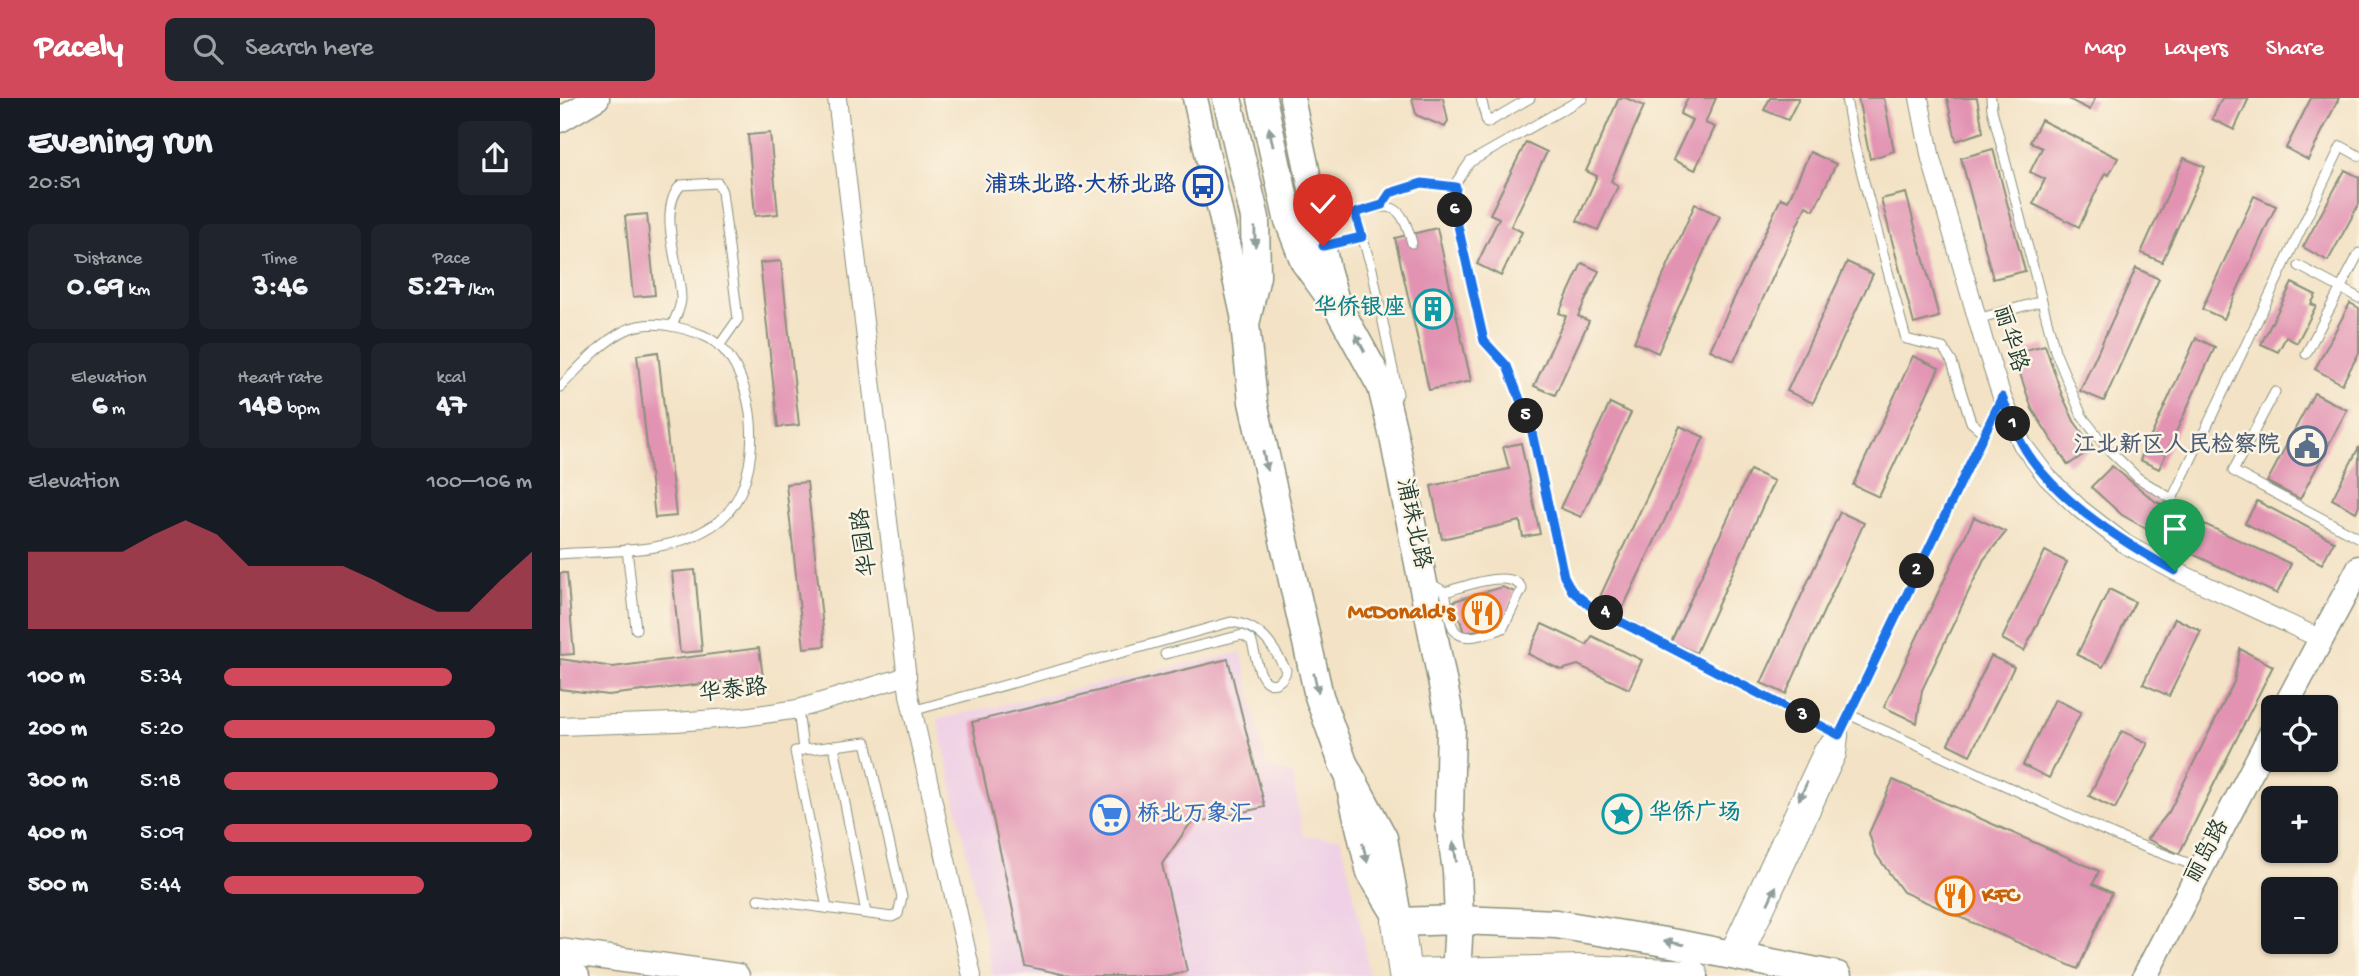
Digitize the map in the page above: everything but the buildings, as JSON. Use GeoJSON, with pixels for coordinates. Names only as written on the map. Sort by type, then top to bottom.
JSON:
{"type":"FeatureCollection","features":[{"type":"Feature","properties":{"kind":"highway"},"geometry":{"type":"LineString","coordinates":[[1398,922],[1405,976],[1583,971],[1692,976]]}},
{"type":"Feature","properties":{"kind":"main road"},"geometry":{"type":"LineString","coordinates":[[1227,98],[1255,218],[1256,276],[1245,324],[1253,402],[1319,696],[1343,763],[1383,838],[1398,922],[1459,920],[1556,925],[1736,955],[1837,976]]}},
{"type":"Feature","properties":{"kind":"main road","name":"浦珠北路"},"geometry":{"type":"LineString","coordinates":[[1262,98],[1288,218],[1306,262],[1339,309],[1382,387],[1434,585],[1451,725],[1449,815],[1458,871],[1459,920],[1455,974]]}},
{"type":"Feature","properties":{"kind":"street"},"geometry":{"type":"LineString","coordinates":[[560,102],[566,98]]}},
{"type":"Feature","properties":{"kind":"street"},"geometry":{"type":"LineString","coordinates":[[560,120],[597,98]]}},
{"type":"Feature","properties":{"kind":"street","name":"华园路"},"geometry":{"type":"LineString","coordinates":[[837,98],[912,711],[972,976]]}},
{"type":"Feature","properties":{"kind":"street"},"geometry":{"type":"LineString","coordinates":[[1195,98],[1245,324]]}},
{"type":"Feature","properties":{"kind":"street"},"geometry":{"type":"LineString","coordinates":[[1292,98],[1339,309]]}},
{"type":"Feature","properties":{"kind":"street","name":"丽华路"},"geometry":{"type":"LineString","coordinates":[[1919,98],[1931,159],[1977,319],[2002,397],[2022,444],[2047,477],[2080,509],[2116,537],[2175,571],[2321,639]]}},
{"type":"Feature","properties":{"kind":"street"},"geometry":{"type":"LineString","coordinates":[[2291,695],[2359,568]]}},
{"type":"Feature","properties":{"kind":"street","name":"华泰路"},"geometry":{"type":"LineString","coordinates":[[560,726],[744,717],[798,709],[907,676]]}},
{"type":"Feature","properties":{"kind":"street"},"geometry":{"type":"LineString","coordinates":[[1736,955],[1837,754],[1839,735]]}},
{"type":"Feature","properties":{"kind":"street","name":"丽岛路"},"geometry":{"type":"LineString","coordinates":[[2144,976],[2261,753]]}},
{"type":"Feature","properties":{"kind":"street"},"geometry":{"type":"LineString","coordinates":[[560,951],[737,976]]}},
{"type":"Feature","properties":{"kind":"street"},"geometry":{"type":"LineString","coordinates":[[560,974],[577,976]]}},
{"type":"Feature","properties":{"kind":"lane"},"geometry":{"type":"LineString","coordinates":[[1481,98],[1487,123],[1530,98]]}},
{"type":"Feature","properties":{"kind":"lane"},"geometry":{"type":"LineString","coordinates":[[1583,98],[1471,162],[1464,169],[1456,187],[1454,208],[1484,341],[1507,366],[1531,428],[1564,576],[1572,591],[1590,606],[1839,735],[2002,397]]}},
{"type":"Feature","properties":{"kind":"lane"},"geometry":{"type":"LineString","coordinates":[[1846,98],[1854,144],[1906,339],[1943,348],[1952,362],[1971,422],[1984,432]]}},
{"type":"Feature","properties":{"kind":"lane"},"geometry":{"type":"LineString","coordinates":[[1991,98],[2055,351],[2082,416],[2106,447],[2138,478],[2172,499],[2341,146],[2359,156]]}},
{"type":"Feature","properties":{"kind":"lane"},"geometry":{"type":"LineString","coordinates":[[672,326],[681,302],[671,227],[670,207],[675,191],[681,185],[718,183],[722,192],[738,319],[719,346]]}},
{"type":"Feature","properties":{"kind":"lane"},"geometry":{"type":"LineString","coordinates":[[1382,205],[1390,193],[1422,183],[1456,187]]}},
{"type":"Feature","properties":{"kind":"lane"},"geometry":{"type":"LineString","coordinates":[[1399,401],[1372,269],[1355,213],[1382,205],[1392,207],[1406,221],[1412,243]]}},
{"type":"Feature","properties":{"kind":"lane"},"geometry":{"type":"LineString","coordinates":[[1323,246],[1362,237]]}},
{"type":"Feature","properties":{"kind":"lane"},"geometry":{"type":"LineString","coordinates":[[2306,354],[2359,253]]}},
{"type":"Feature","properties":{"kind":"lane"},"geometry":{"type":"LineString","coordinates":[[2299,266],[2359,298]]}},
{"type":"Feature","properties":{"kind":"lane"},"geometry":{"type":"LineString","coordinates":[[1977,319],[2042,301]]}},
{"type":"Feature","properties":{"kind":"lane"},"geometry":{"type":"LineString","coordinates":[[560,387],[610,339],[626,330],[641,325],[672,326],[693,331],[719,346],[745,387],[752,431],[746,478],[739,496],[717,523],[662,547],[560,554]]}},
{"type":"Feature","properties":{"kind":"lane"},"geometry":{"type":"LineString","coordinates":[[2275,392],[2233,471],[2359,538]]}},
{"type":"Feature","properties":{"kind":"lane"},"geometry":{"type":"LineString","coordinates":[[627,549],[636,629]]}},
{"type":"Feature","properties":{"kind":"lane"},"geometry":{"type":"LineString","coordinates":[[1504,577],[1520,584],[1522,589],[1503,628],[1470,638],[1460,636],[1453,629],[1434,585],[1504,577]]}},
{"type":"Feature","properties":{"kind":"lane"},"geometry":{"type":"LineString","coordinates":[[912,711],[1231,622],[1243,623],[1258,630],[1275,648],[1286,670],[1285,676],[1279,682],[1271,684],[1265,681],[1259,675],[1251,640],[1242,635],[1165,654]]}},
{"type":"Feature","properties":{"kind":"lane"},"geometry":{"type":"LineString","coordinates":[[798,709],[803,750]]}},
{"type":"Feature","properties":{"kind":"lane"},"geometry":{"type":"LineString","coordinates":[[1848,714],[2118,837],[2200,868]]}},
{"type":"Feature","properties":{"kind":"lane"},"geometry":{"type":"LineString","coordinates":[[758,899],[892,917],[898,914],[902,897],[866,743],[794,751],[827,908]]}},
{"type":"Feature","properties":{"kind":"lane"},"geometry":{"type":"LineString","coordinates":[[834,746],[866,914]]}},
{"type":"Feature","properties":{"kind":"shaded area"},"geometry":{"type":"Polygon","coordinates":[[[1242,652],[1265,763],[1293,775],[1303,836],[1341,838],[1364,940],[1369,976],[993,976],[938,719],[1242,652]]]}},
{"type":"Feature","properties":{"kind":"place","name":"浦珠北路·大桥北路"},"geometry":{"type":"Point","coordinates":[1203,186]}},
{"type":"Feature","properties":{"kind":"place","name":"华侨银座"},"geometry":{"type":"Point","coordinates":[1433,309]}},
{"type":"Feature","properties":{"kind":"place","name":"江北新区人民检察院"},"geometry":{"type":"Point","coordinates":[2307,446]}},
{"type":"Feature","properties":{"kind":"place","name":"McDonald's"},"geometry":{"type":"Point","coordinates":[1482,613]}},
{"type":"Feature","properties":{"kind":"place","name":"华侨广场"},"geometry":{"type":"Point","coordinates":[1622,814]}},
{"type":"Feature","properties":{"kind":"place","name":"桥北万象汇"},"geometry":{"type":"Point","coordinates":[1110,815]}},
{"type":"Feature","properties":{"kind":"place","name":"KFC"},"geometry":{"type":"Point","coordinates":[1955,896]}},
{"type":"Feature","properties":{"kind":"route"},"geometry":{"type":"LineString","coordinates":[[1323,246],[1362,237],[1355,213],[1382,205],[1390,193],[1422,183],[1456,187],[1454,208],[1484,341],[1507,366],[1531,428],[1564,576],[1572,591],[1590,606],[1839,735],[2002,397],[2022,444],[2047,477],[2080,509],[2125,544],[2175,571]]}}]}
